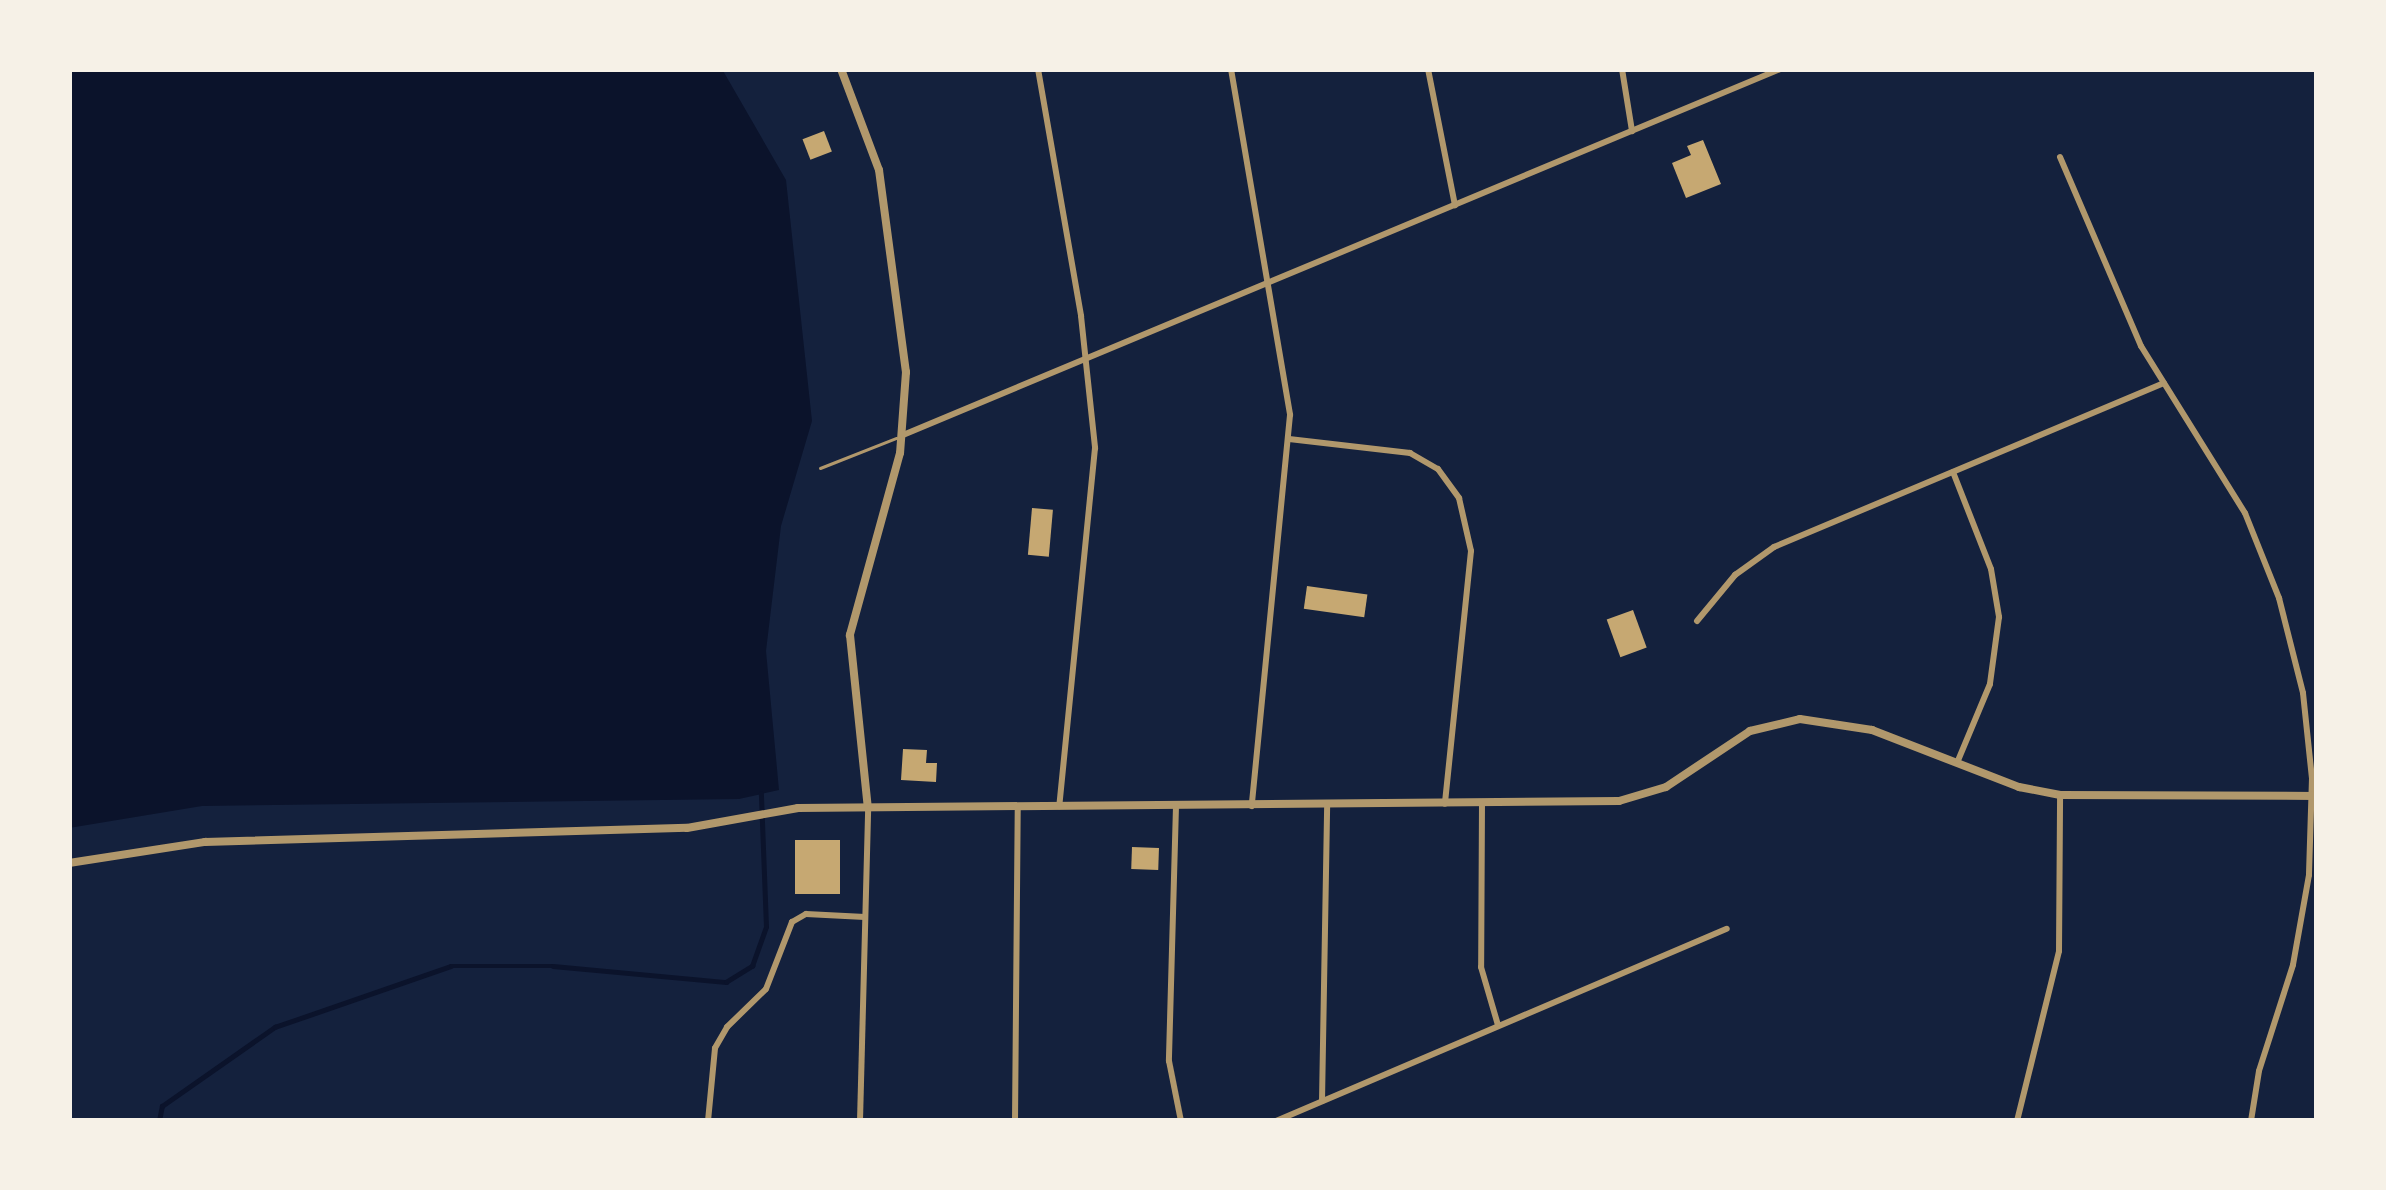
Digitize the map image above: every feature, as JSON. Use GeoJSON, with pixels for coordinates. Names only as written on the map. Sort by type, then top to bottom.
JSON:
{"type":"FeatureCollection","features":[{"type":"Feature","properties":{"kind":"street"},"geometry":{"type":"LineString","coordinates":[[842,69],[879,170],[906,372],[903,435],[850,635],[868,808],[860,1121]]}},
{"type":"Feature","properties":{"kind":"street"},"geometry":{"type":"LineString","coordinates":[[1038,69],[1087,357],[1095,448],[1059,806]]}},
{"type":"Feature","properties":{"kind":"street"},"geometry":{"type":"LineString","coordinates":[[1231,69],[1269,283],[1289,439],[1252,806]]}},
{"type":"Feature","properties":{"kind":"street"},"geometry":{"type":"LineString","coordinates":[[1428,69],[1455,205]]}},
{"type":"Feature","properties":{"kind":"street"},"geometry":{"type":"LineString","coordinates":[[1622,69],[1633,131]]}},
{"type":"Feature","properties":{"kind":"street"},"geometry":{"type":"LineString","coordinates":[[903,435],[1780,69]]}},
{"type":"Feature","properties":{"kind":"street"},"geometry":{"type":"LineString","coordinates":[[2060,157],[2121,307],[2164,383],[2224,472],[2264,555],[2303,693],[2315,796],[2302,920],[2259,1071],[2251,1121]]}},
{"type":"Feature","properties":{"kind":"street"},"geometry":{"type":"LineString","coordinates":[[1697,621],[1735,575],[1774,547],[2164,383]]}},
{"type":"Feature","properties":{"kind":"street"},"geometry":{"type":"LineString","coordinates":[[1289,439],[1410,453],[1438,470],[1459,498],[1471,551],[1445,803]]}},
{"type":"Feature","properties":{"kind":"street"},"geometry":{"type":"LineString","coordinates":[[1953,472],[1991,569],[1999,617],[1996,663],[1957,763]]}},
{"type":"Feature","properties":{"kind":"street"},"geometry":{"type":"LineString","coordinates":[[69,863],[180,843],[659,830],[799,808],[1482,803],[1643,796],[1750,730],[1800,719],[1872,730],[2019,788],[2060,795],[2315,796]]}},
{"type":"Feature","properties":{"kind":"street"},"geometry":{"type":"LineString","coordinates":[[2017,1121],[2059,951],[2060,795]]}},
{"type":"Feature","properties":{"kind":"street"},"geometry":{"type":"LineString","coordinates":[[1482,803],[1481,967],[1498,1026]]}},
{"type":"Feature","properties":{"kind":"street"},"geometry":{"type":"LineString","coordinates":[[1322,1102],[1327,805]]}},
{"type":"Feature","properties":{"kind":"street"},"geometry":{"type":"LineString","coordinates":[[1176,806],[1169,1061],[1181,1121]]}},
{"type":"Feature","properties":{"kind":"street"},"geometry":{"type":"LineString","coordinates":[[1015,1121],[1018,807]]}},
{"type":"Feature","properties":{"kind":"street"},"geometry":{"type":"LineString","coordinates":[[708,1121],[715,1048],[727,1027],[766,989],[792,922],[806,914],[865,917]]}},
{"type":"Feature","properties":{"kind":"street"},"geometry":{"type":"LineString","coordinates":[[1276,1121],[1727,929]]}},
{"type":"Feature","properties":{"kind":"lane"},"geometry":{"type":"LineString","coordinates":[[820,468],[903,435]]}},
{"type":"Feature","properties":{"kind":"water"},"geometry":{"type":"Polygon","coordinates":[[[69,69],[722,69],[786,180],[812,421],[781,526],[766,651],[779,790],[739,799],[202,806],[69,828],[69,69]]]}},
{"type":"Feature","properties":{"kind":"building"},"geometry":{"type":"Polygon","coordinates":[[[824,131],[832,152],[810,160],[803,139],[824,131]]]}},
{"type":"Feature","properties":{"kind":"building"},"geometry":{"type":"Polygon","coordinates":[[[1703,140],[1721,184],[1686,198],[1672,163],[1691,155],[1687,146],[1703,140]]]}},
{"type":"Feature","properties":{"kind":"building"},"geometry":{"type":"Polygon","coordinates":[[[1032,508],[1053,510],[1049,557],[1028,555],[1032,508]]]}},
{"type":"Feature","properties":{"kind":"building"},"geometry":{"type":"Polygon","coordinates":[[[1307,586],[1367,594],[1364,617],[1304,609],[1307,586]]]}},
{"type":"Feature","properties":{"kind":"building"},"geometry":{"type":"Polygon","coordinates":[[[1633,610],[1647,648],[1620,657],[1607,620],[1633,610]]]}},
{"type":"Feature","properties":{"kind":"building"},"geometry":{"type":"Polygon","coordinates":[[[903,749],[927,750],[926,763],[937,763],[936,782],[901,780],[903,749]]]}},
{"type":"Feature","properties":{"kind":"building"},"geometry":{"type":"Polygon","coordinates":[[[795,840],[840,840],[840,894],[795,894],[795,840]]]}},
{"type":"Feature","properties":{"kind":"building"},"geometry":{"type":"Polygon","coordinates":[[[1132,847],[1159,848],[1158,870],[1131,869],[1132,847]]]}},
{"type":"Feature","properties":{"kind":"waterway"},"geometry":{"type":"LineString","coordinates":[[159,1121],[162,1106],[275,1027],[451,966],[553,966],[726,982],[752,966],[766,927],[761,794]]}}]}
